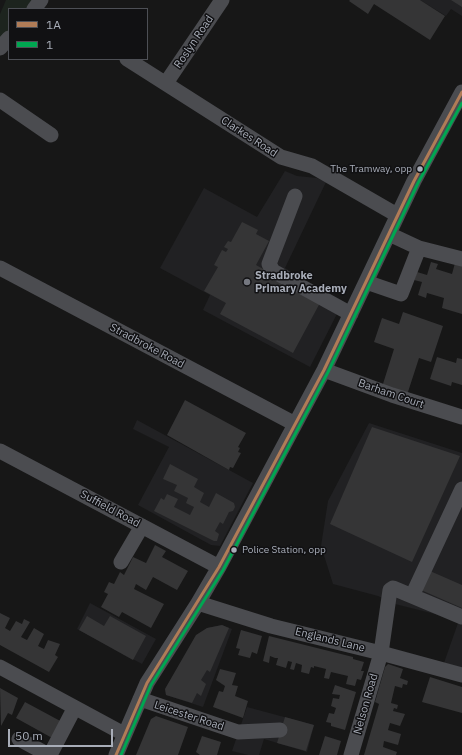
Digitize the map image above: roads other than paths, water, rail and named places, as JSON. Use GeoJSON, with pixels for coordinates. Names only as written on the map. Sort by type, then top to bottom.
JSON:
{"type":"FeatureCollection","features":[{"type":"Feature","properties":{"kind":"street","name":"Roslyn Road"},"geometry":{"type":"LineString","coordinates":[[166,83],[222,0]]}},
{"type":"Feature","properties":{"kind":"street"},"geometry":{"type":"LineString","coordinates":[[0,48],[8,39]]}},
{"type":"Feature","properties":{"kind":"street","name":"Clarkes Road"},"geometry":{"type":"LineString","coordinates":[[129,60],[281,157],[312,166],[397,215]]}},
{"type":"Feature","properties":{"kind":"street"},"geometry":{"type":"LineString","coordinates":[[116,755],[147,683],[219,567],[324,370],[397,215],[456,116],[462,92]]}},
{"type":"Feature","properties":{"kind":"street"},"geometry":{"type":"LineString","coordinates":[[0,100],[51,135]]}},
{"type":"Feature","properties":{"kind":"street"},"geometry":{"type":"LineString","coordinates":[[296,196],[269,264],[273,271],[351,314]]}},
{"type":"Feature","properties":{"kind":"street"},"geometry":{"type":"LineString","coordinates":[[389,234],[418,248],[462,259]]}},
{"type":"Feature","properties":{"kind":"street"},"geometry":{"type":"LineString","coordinates":[[366,282],[401,294],[418,248]]}},
{"type":"Feature","properties":{"kind":"street","name":"Stradbroke Road"},"geometry":{"type":"LineString","coordinates":[[0,268],[295,424]]}},
{"type":"Feature","properties":{"kind":"street","name":"Barham Court"},"geometry":{"type":"LineString","coordinates":[[324,370],[392,395],[461,414]]}},
{"type":"Feature","properties":{"kind":"street","name":"Suffield Road"},"geometry":{"type":"LineString","coordinates":[[0,451],[219,567]]}},
{"type":"Feature","properties":{"kind":"street"},"geometry":{"type":"LineString","coordinates":[[462,489],[412,596],[462,617]]}},
{"type":"Feature","properties":{"kind":"street"},"geometry":{"type":"LineString","coordinates":[[121,562],[142,526]]}},
{"type":"Feature","properties":{"kind":"street","name":"Nelson Road"},"geometry":{"type":"LineString","coordinates":[[351,755],[381,653],[388,585],[412,596]]}},
{"type":"Feature","properties":{"kind":"street","name":"Englands Lane"},"geometry":{"type":"LineString","coordinates":[[198,603],[271,626],[462,675]]}},
{"type":"Feature","properties":{"kind":"street"},"geometry":{"type":"LineString","coordinates":[[0,667],[74,709],[124,734]]}},
{"type":"Feature","properties":{"kind":"street","name":"Leicester Road"},"geometry":{"type":"LineString","coordinates":[[140,699],[238,732],[280,730]]}},
{"type":"Feature","properties":{"kind":"street"},"geometry":{"type":"LineString","coordinates":[[19,739],[50,755],[74,709]]}},
{"type":"Feature","properties":{"kind":"place","name":"The Tramway, opp"},"geometry":{"type":"Point","coordinates":[420,169]}},
{"type":"Feature","properties":{"kind":"place","name":"Stradbroke Primary Academy"},"geometry":{"type":"Point","coordinates":[247,282]}},
{"type":"Feature","properties":{"kind":"place","name":"Police Station, opp"},"geometry":{"type":"Point","coordinates":[234,550]}}]}
